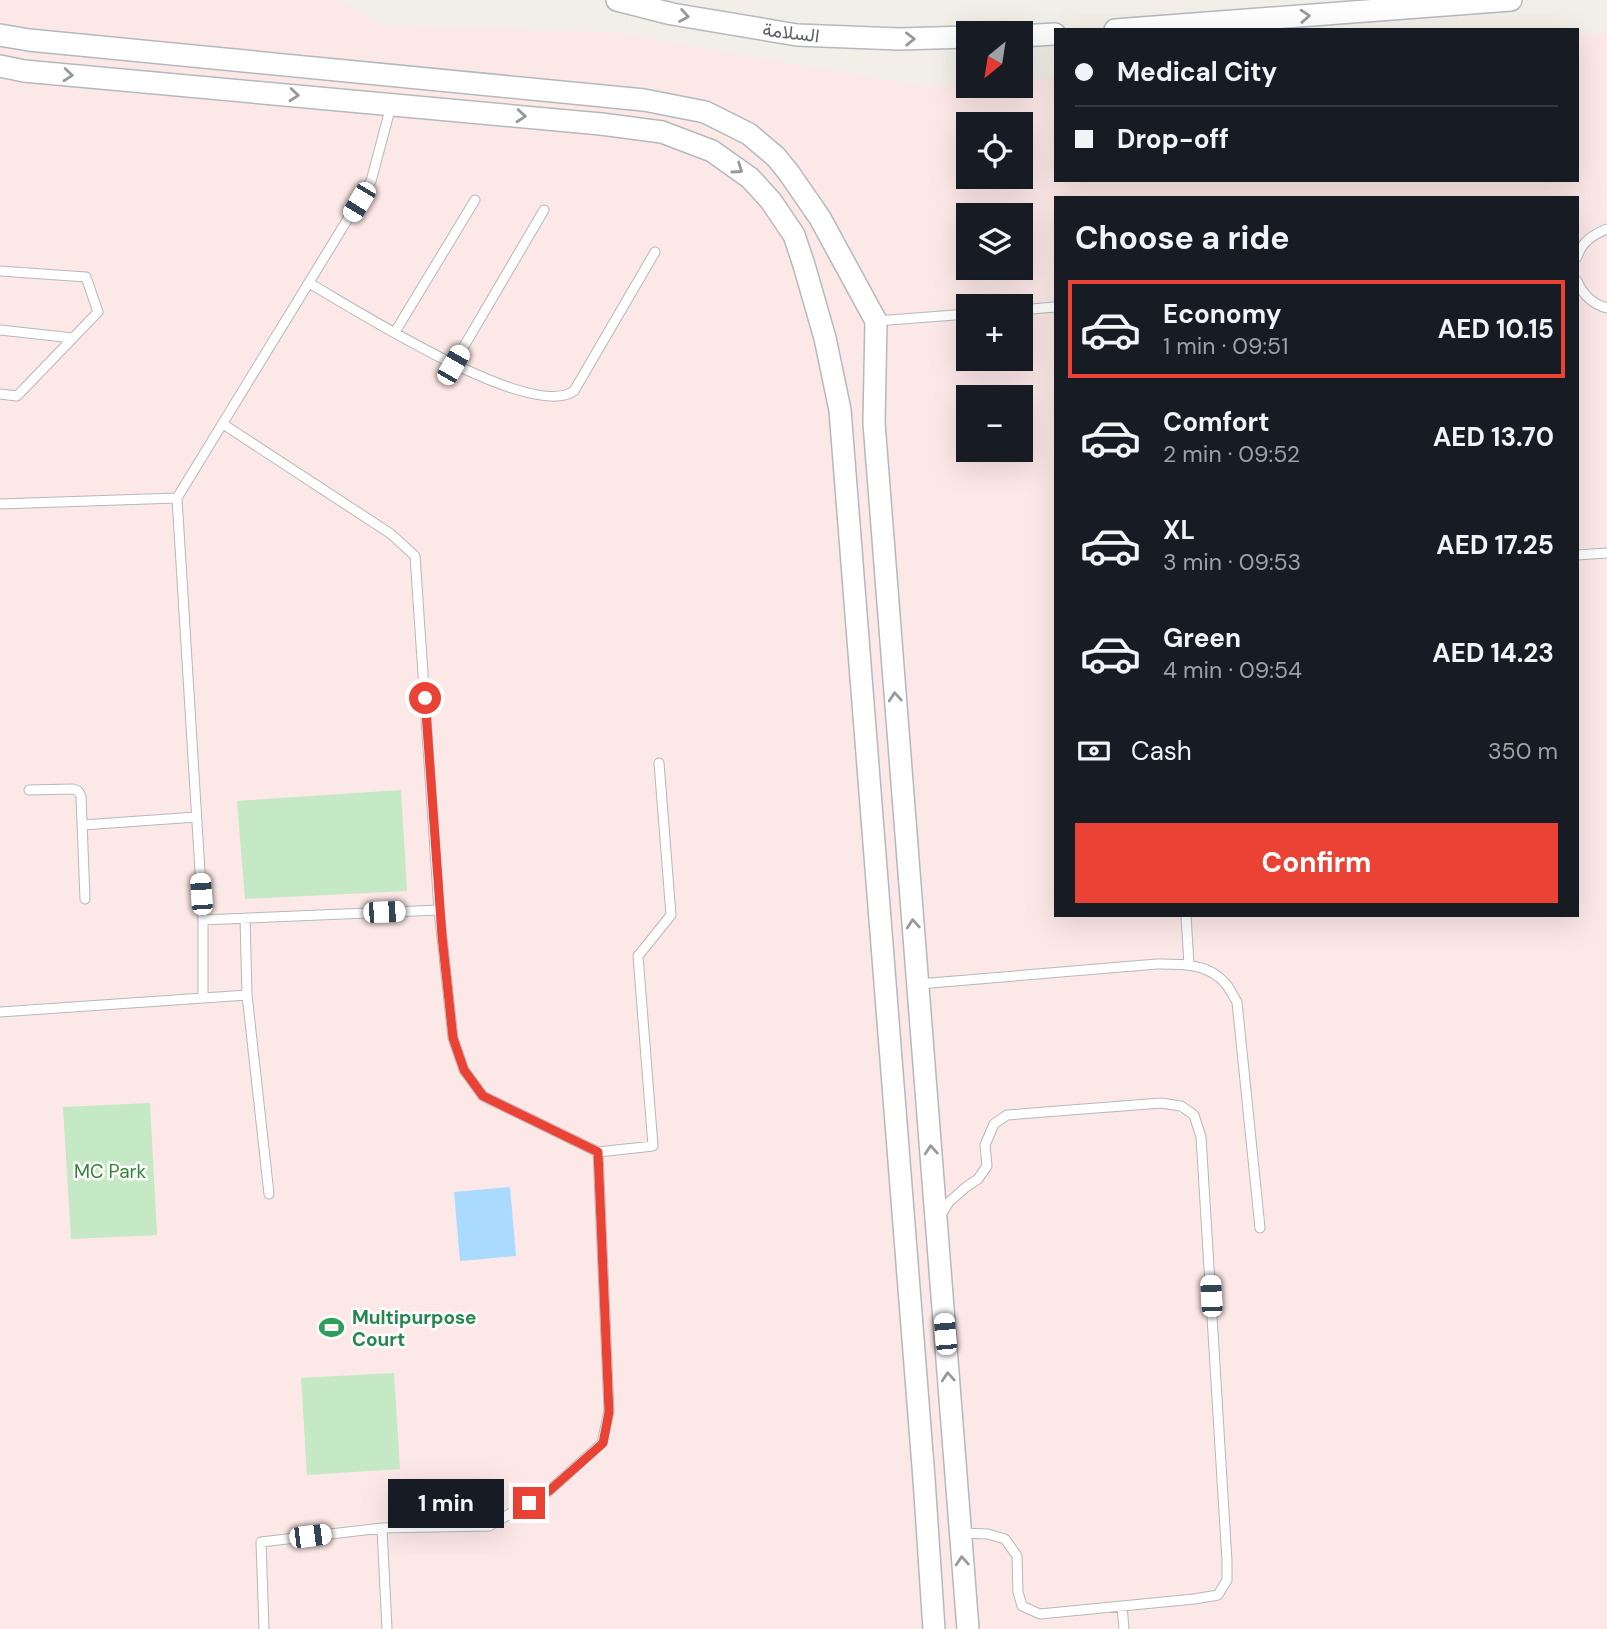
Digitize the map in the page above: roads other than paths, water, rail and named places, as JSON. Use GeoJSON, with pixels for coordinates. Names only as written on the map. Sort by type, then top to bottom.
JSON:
{"type":"FeatureCollection","features":[{"type":"Feature","properties":{"kind":"street","name":"السلامة"},"geometry":{"type":"LineString","coordinates":[[617,0],[672,14],[797,35],[899,39],[956,37]]}},
{"type":"Feature","properties":{"kind":"street"},"geometry":{"type":"LineString","coordinates":[[1141,28],[1511,0]]}},
{"type":"Feature","properties":{"kind":"street"},"geometry":{"type":"LineString","coordinates":[[1033,35],[1054,34]]}},
{"type":"Feature","properties":{"kind":"street"},"geometry":{"type":"LineString","coordinates":[[0,35],[43,42],[644,100],[705,112],[749,134],[776,157],[820,218],[876,321],[874,423],[968,1629]]}},
{"type":"Feature","properties":{"kind":"street"},"geometry":{"type":"LineString","coordinates":[[0,66],[24,71],[392,104],[662,132],[712,151],[750,178],[771,201],[794,235],[825,338],[840,410],[934,1629]]}},
{"type":"Feature","properties":{"kind":"street"},"geometry":{"type":"LineString","coordinates":[[794,235],[820,218]]}},
{"type":"Feature","properties":{"kind":"lane"},"geometry":{"type":"LineString","coordinates":[[203,998],[197,817],[177,498],[372,181],[392,104]]}},
{"type":"Feature","properties":{"kind":"lane"},"geometry":{"type":"LineString","coordinates":[[395,332],[475,200]]}},
{"type":"Feature","properties":{"kind":"lane"},"geometry":{"type":"LineString","coordinates":[[453,365],[544,211]]}},
{"type":"Feature","properties":{"kind":"lane"},"geometry":{"type":"LineString","coordinates":[[1579,253],[1585,242],[1607,229]]}},
{"type":"Feature","properties":{"kind":"lane"},"geometry":{"type":"LineString","coordinates":[[309,283],[453,365],[523,393],[555,396],[574,391],[655,252]]}},
{"type":"Feature","properties":{"kind":"lane"},"geometry":{"type":"LineString","coordinates":[[0,271],[86,277],[98,312],[17,396],[0,394]]}},
{"type":"Feature","properties":{"kind":"lane"},"geometry":{"type":"LineString","coordinates":[[1579,285],[1591,302],[1607,308]]}},
{"type":"Feature","properties":{"kind":"lane"},"geometry":{"type":"LineString","coordinates":[[1033,309],[1054,307]]}},
{"type":"Feature","properties":{"kind":"lane"},"geometry":{"type":"LineString","coordinates":[[876,321],[956,315]]}},
{"type":"Feature","properties":{"kind":"lane"},"geometry":{"type":"LineString","coordinates":[[0,330],[73,338]]}},
{"type":"Feature","properties":{"kind":"lane"},"geometry":{"type":"LineString","coordinates":[[223,424],[391,534],[415,556],[439,910],[453,1038],[464,1070],[483,1096],[598,1152],[653,1146],[638,956],[671,915],[659,763]]}},
{"type":"Feature","properties":{"kind":"lane"},"geometry":{"type":"LineString","coordinates":[[0,504],[177,498]]}},
{"type":"Feature","properties":{"kind":"lane"},"geometry":{"type":"LineString","coordinates":[[1579,555],[1607,553]]}},
{"type":"Feature","properties":{"kind":"lane"},"geometry":{"type":"LineString","coordinates":[[29,790],[73,789],[81,796],[85,899]]}},
{"type":"Feature","properties":{"kind":"lane"},"geometry":{"type":"LineString","coordinates":[[83,825],[197,817]]}},
{"type":"Feature","properties":{"kind":"lane"},"geometry":{"type":"LineString","coordinates":[[202,920],[439,910]]}},
{"type":"Feature","properties":{"kind":"lane"},"geometry":{"type":"LineString","coordinates":[[1186,917],[1189,965]]}},
{"type":"Feature","properties":{"kind":"lane"},"geometry":{"type":"LineString","coordinates":[[245,918],[247,995],[269,1194]]}},
{"type":"Feature","properties":{"kind":"lane"},"geometry":{"type":"LineString","coordinates":[[918,985],[1157,964],[1206,968],[1225,982],[1237,1002],[1260,1228]]}},
{"type":"Feature","properties":{"kind":"lane"},"geometry":{"type":"LineString","coordinates":[[0,1012],[247,995]]}},
{"type":"Feature","properties":{"kind":"lane"},"geometry":{"type":"LineString","coordinates":[[936,1222],[948,1202],[978,1179],[987,1166],[985,1145],[994,1125],[1007,1115],[1161,1103],[1181,1106],[1194,1115],[1201,1137],[1227,1580],[1218,1595],[1040,1614],[1022,1606],[1018,1592],[1017,1556],[1005,1539],[988,1534],[960,1532]]}},
{"type":"Feature","properties":{"kind":"lane"},"geometry":{"type":"LineString","coordinates":[[264,1629],[261,1542],[382,1528],[489,1525],[549,1491],[603,1443],[609,1412],[598,1152]]}},
{"type":"Feature","properties":{"kind":"lane"},"geometry":{"type":"LineString","coordinates":[[382,1528],[387,1629]]}},
{"type":"Feature","properties":{"kind":"lane"},"geometry":{"type":"LineString","coordinates":[[1122,1606],[1124,1629]]}},
{"type":"Feature","properties":{"kind":"water"},"geometry":{"type":"Polygon","coordinates":[[[510,1187],[516,1256],[460,1261],[454,1192],[510,1187]]]}},
{"type":"Feature","properties":{"kind":"place","name":"Multipurpose Court"},"geometry":{"type":"Point","coordinates":[332,1328]}},
{"type":"Feature","properties":{"kind":"park label","name":"MC Park"},"geometry":{"type":"Point","coordinates":[110,1171]}}]}
